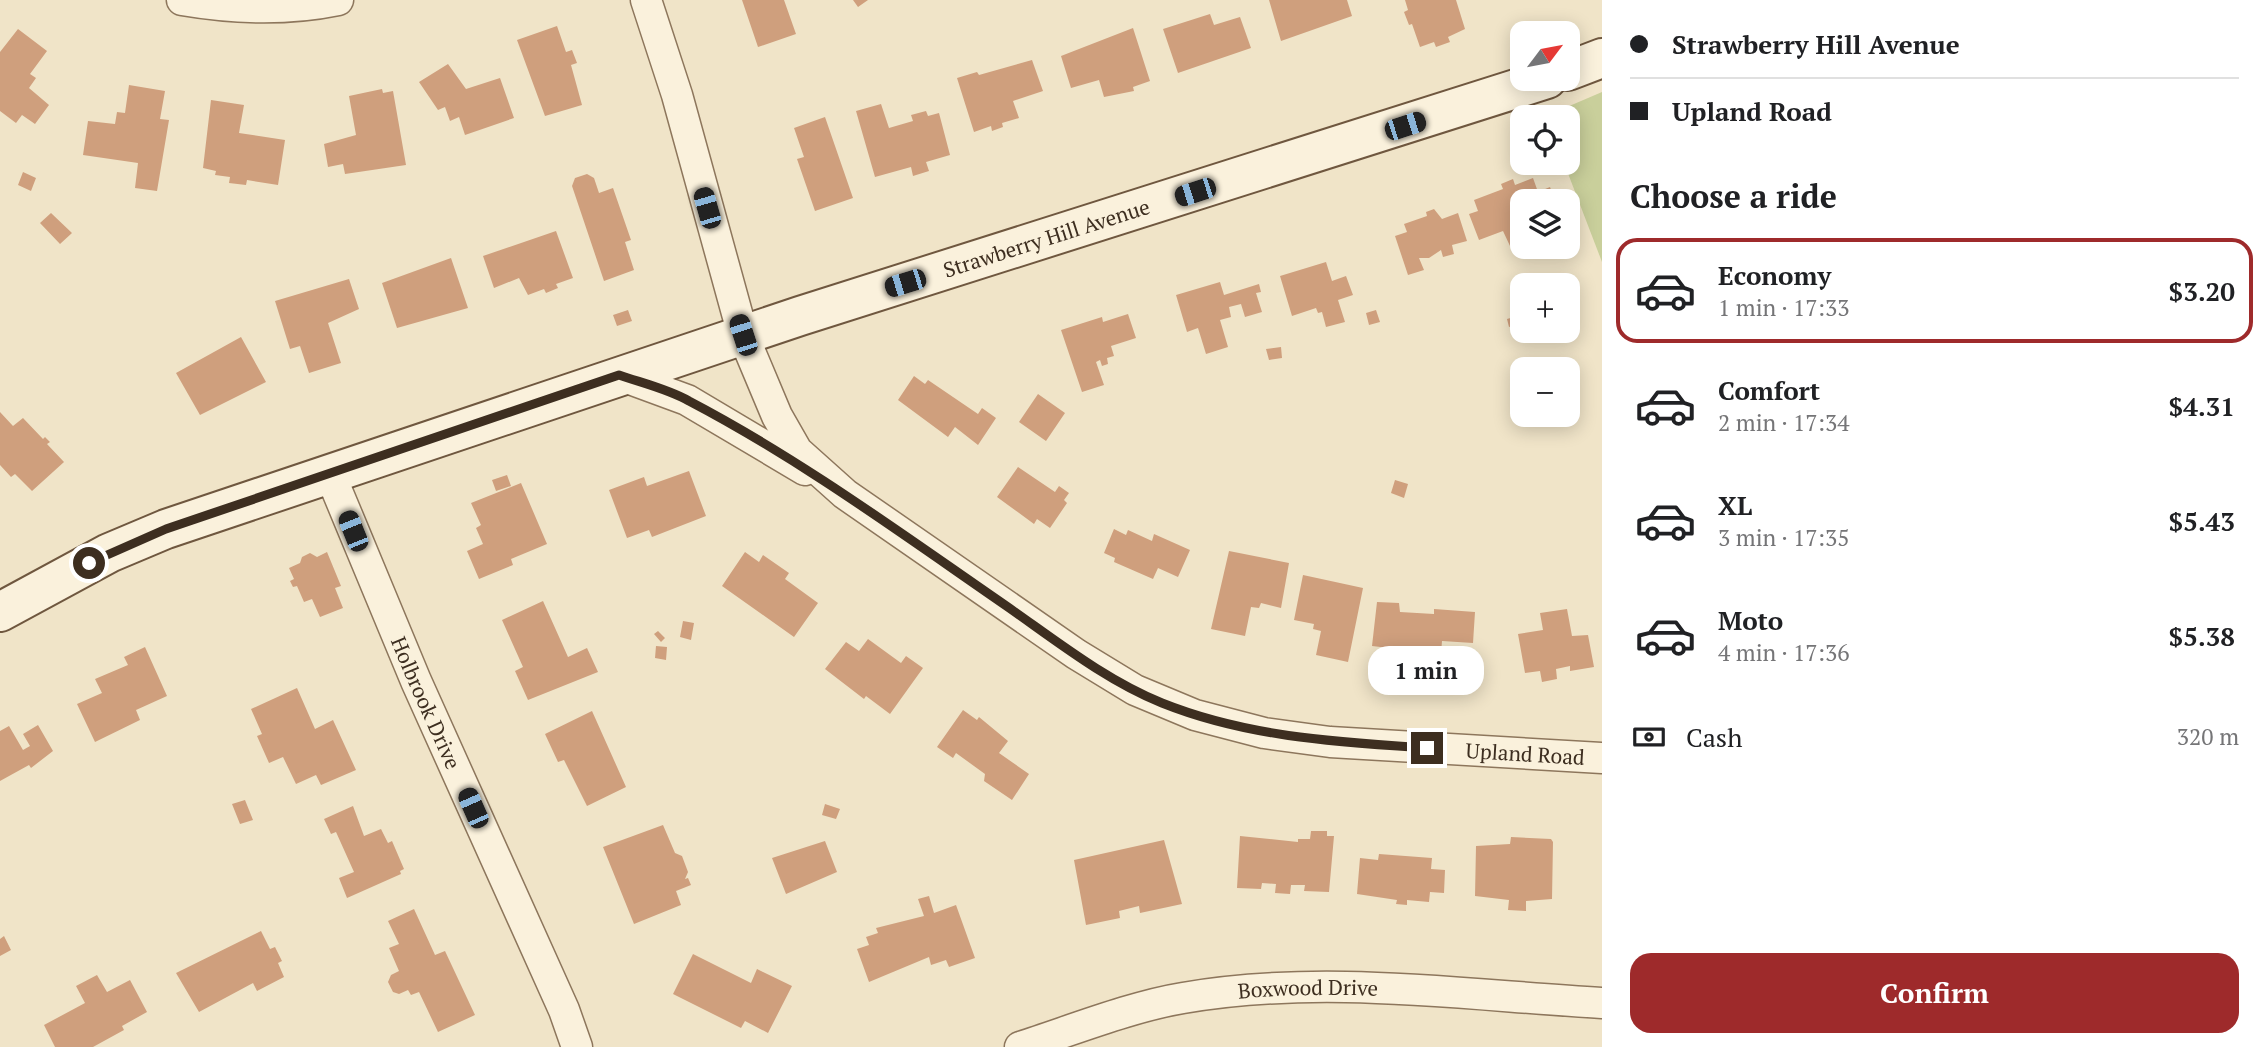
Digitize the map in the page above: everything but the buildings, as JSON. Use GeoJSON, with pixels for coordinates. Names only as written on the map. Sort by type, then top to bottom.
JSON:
{"type":"FeatureCollection","features":[{"type":"Feature","properties":{"kind":"main road"},"geometry":{"type":"LineString","coordinates":[[1580,66],[1602,58]]}},
{"type":"Feature","properties":{"kind":"main road","name":"Strawberry Hill Avenue"},"geometry":{"type":"LineString","coordinates":[[0,611],[108,554],[154,534],[619,375],[1510,91]]}},
{"type":"Feature","properties":{"kind":"street"},"geometry":{"type":"LineString","coordinates":[[182,0],[229,8],[310,6],[338,0]]}},
{"type":"Feature","properties":{"kind":"street","name":"Upland Road"},"geometry":{"type":"LineString","coordinates":[[646,0],[677,95],[743,335],[776,416],[797,452],[845,494]]}},
{"type":"Feature","properties":{"kind":"street","name":"Upland Road"},"geometry":{"type":"LineString","coordinates":[[619,375],[687,400],[845,494],[1076,654],[1135,690],[1172,707],[1230,726],[1330,742],[1602,758]]}},
{"type":"Feature","properties":{"kind":"street","name":"Holbrook Drive"},"geometry":{"type":"LineString","coordinates":[[330,474],[416,681],[564,1010],[577,1047]]}},
{"type":"Feature","properties":{"kind":"street","name":"Boxwood Drive"},"geometry":{"type":"LineString","coordinates":[[1020,1047],[1180,998],[1240,990],[1293,986],[1602,1003]]}},
{"type":"Feature","properties":{"kind":"green space"},"geometry":{"type":"Polygon","coordinates":[[[1602,92],[1602,262],[1580,205],[1580,189],[1574,189],[1569,175],[1580,175],[1580,105],[1572,105],[1602,92]]]}},
{"type":"Feature","properties":{"kind":"route"},"geometry":{"type":"LineString","coordinates":[[89,563],[166,529],[619,375],[687,400],[845,494],[1076,654],[1161,703],[1230,726],[1264,733],[1330,742],[1427,748]]}}]}
